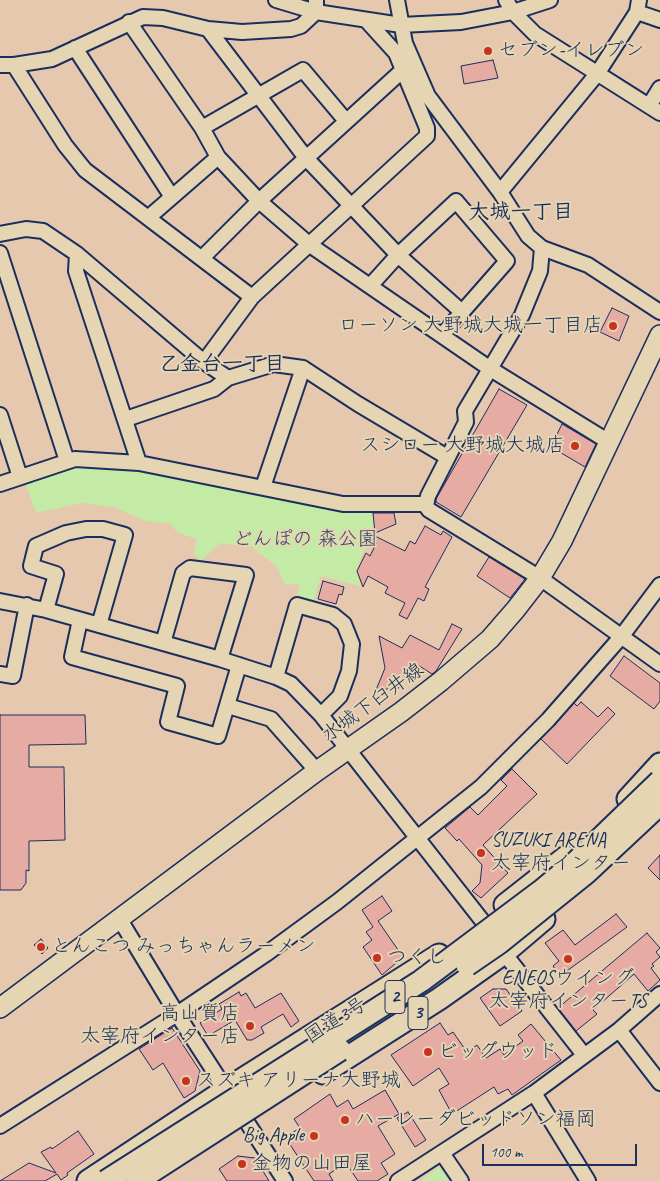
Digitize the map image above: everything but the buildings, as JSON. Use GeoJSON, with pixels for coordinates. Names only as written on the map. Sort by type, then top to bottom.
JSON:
{"type":"FeatureCollection","features":[{"type":"Feature","properties":{"kind":"highway","name":"国道3号"},"geometry":{"type":"LineString","coordinates":[[88,1181],[227,1089],[417,971],[484,923],[563,860],[621,808],[660,764]]}},
{"type":"Feature","properties":{"kind":"highway","name":"2"},"geometry":{"type":"LineString","coordinates":[[106,1181],[421,981],[541,891],[597,843],[660,782]]}},
{"type":"Feature","properties":{"kind":"highway","name":"2"},"geometry":{"type":"LineString","coordinates":[[137,1181],[429,992],[499,943],[586,873],[660,804]]}},
{"type":"Feature","properties":{"kind":"highway","name":"国道3号"},"geometry":{"type":"LineString","coordinates":[[156,1181],[439,999],[504,954],[660,816]]}},
{"type":"Feature","properties":{"kind":"main road","name":"水城下臼井線"},"geometry":{"type":"LineString","coordinates":[[0,1008],[317,771],[348,750],[470,657],[516,609],[540,578],[562,541],[660,335]]}},
{"type":"Feature","properties":{"kind":"street"},"geometry":{"type":"LineString","coordinates":[[276,0],[316,6],[367,21],[401,26],[461,22],[509,6],[550,0]]}},
{"type":"Feature","properties":{"kind":"street"},"geometry":{"type":"LineString","coordinates":[[397,0],[405,43],[428,96],[500,192],[528,236],[542,248],[588,265],[660,312]]}},
{"type":"Feature","properties":{"kind":"street"},"geometry":{"type":"LineString","coordinates":[[0,65],[14,65],[52,58],[143,17],[163,18],[208,29],[242,32],[291,29],[301,26],[316,6]]}},
{"type":"Feature","properties":{"kind":"street"},"geometry":{"type":"LineString","coordinates":[[509,6],[535,34],[655,109],[660,88]]}},
{"type":"Feature","properties":{"kind":"street"},"geometry":{"type":"LineString","coordinates":[[500,192],[597,74],[638,6],[660,20]]}},
{"type":"Feature","properties":{"kind":"street"},"geometry":{"type":"LineString","coordinates":[[204,362],[252,297],[310,246],[427,136],[427,128],[396,53],[367,21]]}},
{"type":"Feature","properties":{"kind":"street"},"geometry":{"type":"LineString","coordinates":[[129,22],[202,128],[218,157],[260,200],[310,246],[489,368],[609,442]]}},
{"type":"Feature","properties":{"kind":"street"},"geometry":{"type":"LineString","coordinates":[[208,29],[306,158],[398,255],[462,312]]}},
{"type":"Feature","properties":{"kind":"street"},"geometry":{"type":"LineString","coordinates":[[74,48],[172,197]]}},
{"type":"Feature","properties":{"kind":"street"},"geometry":{"type":"LineString","coordinates":[[14,65],[65,145],[85,170],[252,297]]}},
{"type":"Feature","properties":{"kind":"street"},"geometry":{"type":"LineString","coordinates":[[202,258],[260,200],[404,69]]}},
{"type":"Feature","properties":{"kind":"street"},"geometry":{"type":"LineString","coordinates":[[202,128],[302,70],[346,121]]}},
{"type":"Feature","properties":{"kind":"street"},"geometry":{"type":"LineString","coordinates":[[149,217],[218,157]]}},
{"type":"Feature","properties":{"kind":"street"},"geometry":{"type":"LineString","coordinates":[[370,286],[398,255],[456,201],[507,261],[442,335]]}},
{"type":"Feature","properties":{"kind":"street"},"geometry":{"type":"LineString","coordinates":[[0,234],[19,230],[43,231],[77,254],[204,362],[228,378]]}},
{"type":"Feature","properties":{"kind":"street"},"geometry":{"type":"LineString","coordinates":[[426,504],[447,462],[447,457],[466,422],[465,411],[522,315],[540,271],[542,248]]}},
{"type":"Feature","properties":{"kind":"street"},"geometry":{"type":"LineString","coordinates":[[0,253],[67,461]]}},
{"type":"Feature","properties":{"kind":"street"},"geometry":{"type":"LineString","coordinates":[[77,254],[76,271],[126,419],[139,464]]}},
{"type":"Feature","properties":{"kind":"street"},"geometry":{"type":"LineString","coordinates":[[126,419],[214,389],[228,378],[274,364],[303,368],[358,404],[447,457]]}},
{"type":"Feature","properties":{"kind":"street"},"geometry":{"type":"LineString","coordinates":[[263,487],[303,368]]}},
{"type":"Feature","properties":{"kind":"street"},"geometry":{"type":"LineString","coordinates":[[0,416],[20,477]]}},
{"type":"Feature","properties":{"kind":"street"},"geometry":{"type":"LineString","coordinates":[[0,484],[75,458],[139,464],[343,504],[426,504]]}},
{"type":"Feature","properties":{"kind":"street"},"geometry":{"type":"LineString","coordinates":[[426,504],[429,510],[540,578],[660,664]]}},
{"type":"Feature","properties":{"kind":"street"},"geometry":{"type":"LineString","coordinates":[[46,610],[56,574],[31,566],[36,546],[66,533],[86,528],[103,529],[125,535],[99,625]]}},
{"type":"Feature","properties":{"kind":"street"},"geometry":{"type":"LineString","coordinates":[[163,643],[182,572],[190,568],[246,575],[220,659]]}},
{"type":"Feature","properties":{"kind":"street"},"geometry":{"type":"LineString","coordinates":[[0,1126],[177,1014],[266,954],[418,838],[481,787],[548,720],[621,637],[660,585]]}},
{"type":"Feature","properties":{"kind":"street"},"geometry":{"type":"LineString","coordinates":[[0,601],[46,610],[220,659],[276,677],[291,684],[321,715],[484,923]]}},
{"type":"Feature","properties":{"kind":"street"},"geometry":{"type":"LineString","coordinates":[[0,674],[13,676],[27,605]]}},
{"type":"Feature","properties":{"kind":"street"},"geometry":{"type":"LineString","coordinates":[[276,677],[297,605],[333,615],[344,624],[352,644],[349,671],[340,696],[321,715]]}},
{"type":"Feature","properties":{"kind":"street"},"geometry":{"type":"LineString","coordinates":[[80,620],[72,657],[177,686],[168,722],[218,736],[239,665]]}},
{"type":"Feature","properties":{"kind":"street"},"geometry":{"type":"LineString","coordinates":[[228,706],[271,719],[317,771]]}},
{"type":"Feature","properties":{"kind":"street"},"geometry":{"type":"LineString","coordinates":[[120,918],[177,1014],[248,1121],[285,1181]]}},
{"type":"Feature","properties":{"kind":"street"},"geometry":{"type":"LineString","coordinates":[[504,954],[584,1055]]}},
{"type":"Feature","properties":{"kind":"street"},"geometry":{"type":"LineString","coordinates":[[398,1181],[534,1093],[619,1030],[660,994]]}},
{"type":"Feature","properties":{"kind":"street"},"geometry":{"type":"LineString","coordinates":[[619,1030],[660,1083]]}},
{"type":"Feature","properties":{"kind":"street"},"geometry":{"type":"LineString","coordinates":[[534,1093],[588,1181]]}},
{"type":"Feature","properties":{"kind":"street"},"geometry":{"type":"LineString","coordinates":[[442,1153],[461,1181]]}},
{"type":"Feature","properties":{"kind":"green space","name":"どんぽの 森公園"},"geometry":{"type":"Polygon","coordinates":[[[81,463],[372,510],[375,538],[363,552],[356,571],[361,586],[321,576],[313,604],[296,599],[300,585],[285,584],[276,566],[252,547],[220,543],[201,561],[194,553],[196,539],[177,532],[171,524],[146,521],[113,507],[82,503],[36,513],[24,479],[81,463]]]}},
{"type":"Feature","properties":{"kind":"green space"},"geometry":{"type":"Polygon","coordinates":[[[439,1167],[449,1181],[420,1181],[439,1167]]]}},
{"type":"Feature","properties":{"kind":"place","name":"セブン-イレブン"},"geometry":{"type":"Point","coordinates":[488,51]}},
{"type":"Feature","properties":{"kind":"place","name":"ローソン 大野城大城一丁目店"},"geometry":{"type":"Point","coordinates":[613,326]}},
{"type":"Feature","properties":{"kind":"place","name":"スシロー 大野城大城店"},"geometry":{"type":"Point","coordinates":[575,446]}},
{"type":"Feature","properties":{"kind":"place","name":"SUZUKI ARENA 太宰府インター"},"geometry":{"type":"Point","coordinates":[481,853]}},
{"type":"Feature","properties":{"kind":"place","name":"とんこつ みっちゃんラーメン"},"geometry":{"type":"Point","coordinates":[41,947]}},
{"type":"Feature","properties":{"kind":"place","name":"つくし"},"geometry":{"type":"Point","coordinates":[377,958]}},
{"type":"Feature","properties":{"kind":"place","name":"ENEOSウイング 太宰府インターTS"},"geometry":{"type":"Point","coordinates":[568,959]}},
{"type":"Feature","properties":{"kind":"place","name":"高山質店 太宰府インター店"},"geometry":{"type":"Point","coordinates":[250,1026]}},
{"type":"Feature","properties":{"kind":"place","name":"ビッグウッド"},"geometry":{"type":"Point","coordinates":[428,1052]}},
{"type":"Feature","properties":{"kind":"place","name":"スズキ アリーナ大野城"},"geometry":{"type":"Point","coordinates":[186,1081]}},
{"type":"Feature","properties":{"kind":"place","name":"ハーレーダビッドソン福岡"},"geometry":{"type":"Point","coordinates":[345,1120]}},
{"type":"Feature","properties":{"kind":"place","name":"Big Apple"},"geometry":{"type":"Point","coordinates":[314,1136]}},
{"type":"Feature","properties":{"kind":"place","name":"金物の山田屋"},"geometry":{"type":"Point","coordinates":[242,1164]}},
{"type":"Feature","properties":{"kind":"district","name":"大城一丁目"},"geometry":{"type":"Point","coordinates":[521,212]}},
{"type":"Feature","properties":{"kind":"district","name":"乙金台一丁目"},"geometry":{"type":"Point","coordinates":[222,364]}}]}
